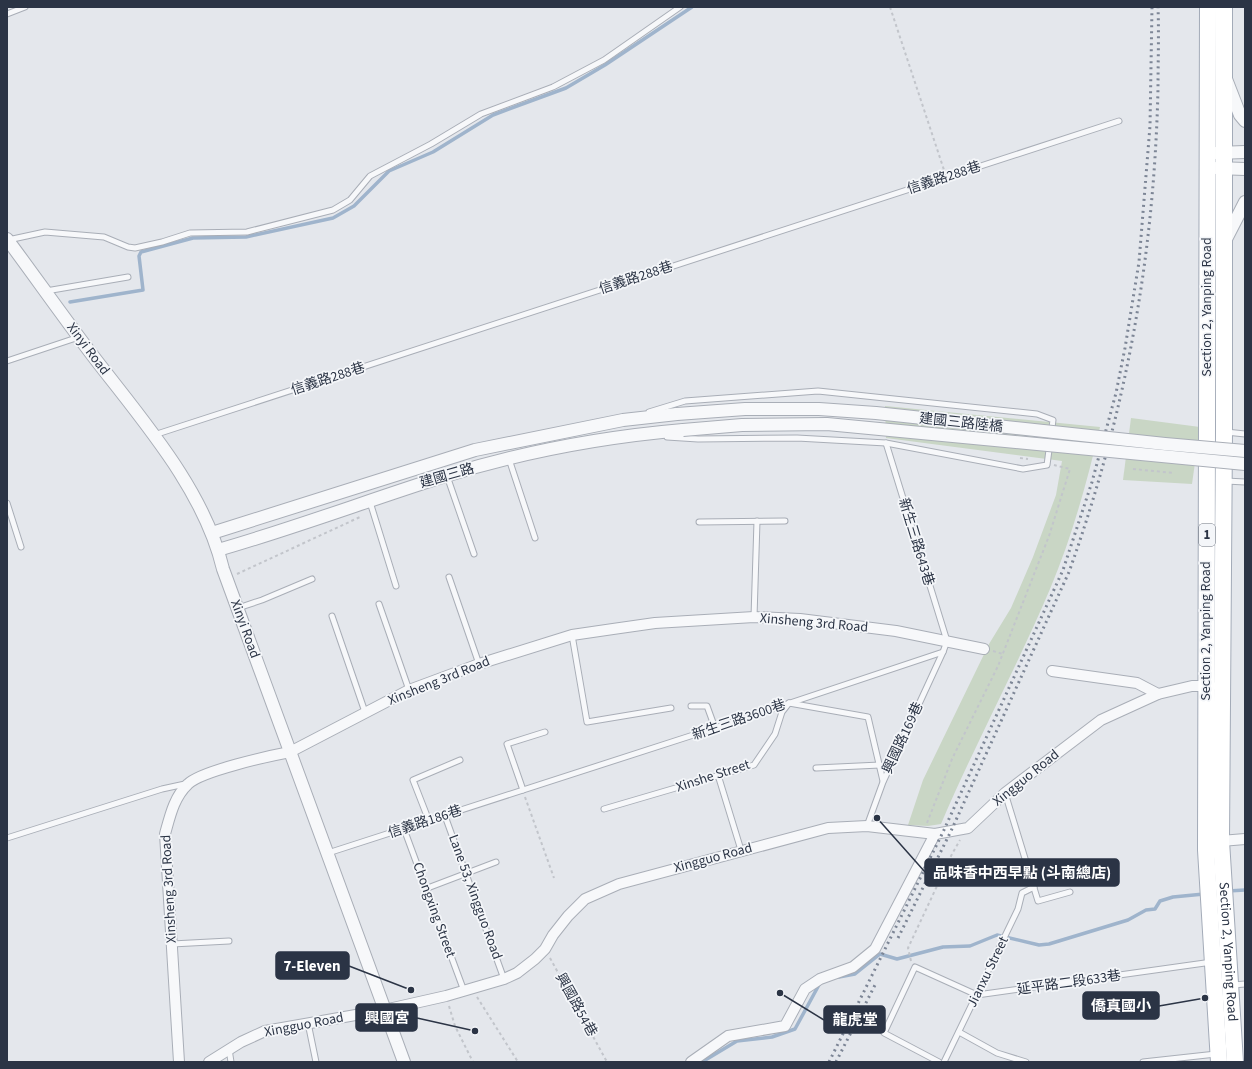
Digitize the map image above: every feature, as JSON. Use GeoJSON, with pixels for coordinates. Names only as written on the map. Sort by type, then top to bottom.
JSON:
{"type":"FeatureCollection","features":[{"type":"Feature","properties":{"kind":"main road","name":"Section 2, Yanping Road"},"geometry":{"type":"LineString","coordinates":[[1208,7],[1216,160],[1224,244],[1224,432]]}},
{"type":"Feature","properties":{"kind":"main road","name":"Section 2, Yanping Road"},"geometry":{"type":"LineString","coordinates":[[1224,7],[1224,73],[1216,160],[1206,685],[1206,850],[1220,960],[1227,985],[1235,1057]]}},
{"type":"Feature","properties":{"kind":"main road","name":"1"},"geometry":{"type":"LineString","coordinates":[[1223,481],[1224,432]]}},
{"type":"Feature","properties":{"kind":"main road","name":"Section 2, Yanping Road"},"geometry":{"type":"LineString","coordinates":[[1220,960],[1223,686],[1223,481]]}},
{"type":"Feature","properties":{"kind":"main road","name":"Section 2, Yanping Road"},"geometry":{"type":"LineString","coordinates":[[1219,1058],[1227,985]]}},
{"type":"Feature","properties":{"kind":"street"},"geometry":{"type":"LineString","coordinates":[[1224,73],[1240,115],[1245,122]]}},
{"type":"Feature","properties":{"kind":"street"},"geometry":{"type":"LineString","coordinates":[[1216,160],[1245,152]]}},
{"type":"Feature","properties":{"kind":"street"},"geometry":{"type":"LineString","coordinates":[[1216,160],[1245,169]]}},
{"type":"Feature","properties":{"kind":"street"},"geometry":{"type":"LineString","coordinates":[[1224,244],[1245,202]]}},
{"type":"Feature","properties":{"kind":"street","name":"Xinyi Road"},"geometry":{"type":"LineString","coordinates":[[7,240],[178,470],[206,518],[237,608],[404,1062]]}},
{"type":"Feature","properties":{"kind":"street","name":"建國三路陸橋"},"geometry":{"type":"LineString","coordinates":[[677,414],[745,409],[819,409],[876,413],[1157,444],[1245,451]]}},
{"type":"Feature","properties":{"kind":"street","name":"建國三路"},"geometry":{"type":"LineString","coordinates":[[212,532],[475,450],[623,420],[677,414]]}},
{"type":"Feature","properties":{"kind":"street","name":"建國三路陸橋"},"geometry":{"type":"LineString","coordinates":[[682,430],[742,425],[827,424],[1245,464]]}},
{"type":"Feature","properties":{"kind":"street","name":"建國三路"},"geometry":{"type":"LineString","coordinates":[[218,550],[447,475],[549,449],[633,434],[682,430]]}},
{"type":"Feature","properties":{"kind":"street","name":"Xinsheng 3rd Road"},"geometry":{"type":"LineString","coordinates":[[179,1062],[165,834],[172,809],[188,783],[225,768],[268,756],[290,752],[409,690],[479,664],[572,635],[655,623],[754,617],[800,619],[848,624],[984,649]]}},
{"type":"Feature","properties":{"kind":"street"},"geometry":{"type":"LineString","coordinates":[[1052,671],[1136,683],[1158,694]]}},
{"type":"Feature","properties":{"kind":"street","name":"Xingguo Road"},"geometry":{"type":"LineString","coordinates":[[209,1062],[229,1049],[265,1031],[384,1010],[446,996],[504,979],[517,973],[545,949],[553,935],[568,916],[585,899],[600,891],[741,850],[828,828],[867,826],[935,834],[968,828],[1005,793],[1101,720],[1158,694],[1192,686],[1223,686]]}},
{"type":"Feature","properties":{"kind":"street"},"geometry":{"type":"LineString","coordinates":[[691,1062],[728,1036],[784,1026],[805,989],[820,979],[854,967],[874,949],[935,834]]}},
{"type":"Feature","properties":{"kind":"street"},"geometry":{"type":"LineString","coordinates":[[1221,841],[1245,839]]}},
{"type":"Feature","properties":{"kind":"lane"},"geometry":{"type":"LineString","coordinates":[[7,14],[25,7]]}},
{"type":"Feature","properties":{"kind":"lane"},"geometry":{"type":"LineString","coordinates":[[7,240],[44,232],[104,237],[128,247],[136,248],[190,233],[247,232],[333,210],[350,200],[370,176],[431,144],[481,114],[553,87],[604,60],[680,7]]}},
{"type":"Feature","properties":{"kind":"lane","name":"信義路288巷"},"geometry":{"type":"LineString","coordinates":[[153,436],[1119,121]]}},
{"type":"Feature","properties":{"kind":"lane"},"geometry":{"type":"LineString","coordinates":[[45,291],[128,277]]}},
{"type":"Feature","properties":{"kind":"lane"},"geometry":{"type":"LineString","coordinates":[[7,361],[78,337]]}},
{"type":"Feature","properties":{"kind":"lane"},"geometry":{"type":"LineString","coordinates":[[623,420],[684,401],[818,391],[1037,414],[1053,420],[1047,465],[1037,468],[1023,469],[886,444],[797,438],[698,438],[633,434]]}},
{"type":"Feature","properties":{"kind":"lane"},"geometry":{"type":"LineString","coordinates":[[1224,432],[1245,434]]}},
{"type":"Feature","properties":{"kind":"lane","name":"新生三路643巷"},"geometry":{"type":"LineString","coordinates":[[886,444],[947,641]]}},
{"type":"Feature","properties":{"kind":"lane"},"geometry":{"type":"LineString","coordinates":[[509,459],[535,538]]}},
{"type":"Feature","properties":{"kind":"lane"},"geometry":{"type":"LineString","coordinates":[[447,475],[474,554]]}},
{"type":"Feature","properties":{"kind":"lane"},"geometry":{"type":"LineString","coordinates":[[1223,481],[1245,482]]}},
{"type":"Feature","properties":{"kind":"lane"},"geometry":{"type":"LineString","coordinates":[[369,501],[396,586]]}},
{"type":"Feature","properties":{"kind":"lane"},"geometry":{"type":"LineString","coordinates":[[7,503],[21,548]]}},
{"type":"Feature","properties":{"kind":"lane"},"geometry":{"type":"LineString","coordinates":[[754,617],[757,521]]}},
{"type":"Feature","properties":{"kind":"lane"},"geometry":{"type":"LineString","coordinates":[[699,522],[786,521]]}},
{"type":"Feature","properties":{"kind":"lane"},"geometry":{"type":"LineString","coordinates":[[449,577],[479,664]]}},
{"type":"Feature","properties":{"kind":"lane"},"geometry":{"type":"LineString","coordinates":[[237,608],[262,600],[312,579]]}},
{"type":"Feature","properties":{"kind":"lane"},"geometry":{"type":"LineString","coordinates":[[380,604],[409,690]]}},
{"type":"Feature","properties":{"kind":"lane"},"geometry":{"type":"LineString","coordinates":[[332,616],[365,712]]}},
{"type":"Feature","properties":{"kind":"lane"},"geometry":{"type":"LineString","coordinates":[[572,635],[587,722],[671,708]]}},
{"type":"Feature","properties":{"kind":"lane"},"geometry":{"type":"LineString","coordinates":[[943,652],[947,641]]}},
{"type":"Feature","properties":{"kind":"lane","name":"新生三路3600巷"},"geometry":{"type":"LineString","coordinates":[[523,790],[943,652]]}},
{"type":"Feature","properties":{"kind":"lane","name":"興國路169巷"},"geometry":{"type":"LineString","coordinates":[[867,826],[883,782],[943,652]]}},
{"type":"Feature","properties":{"kind":"lane"},"geometry":{"type":"LineString","coordinates":[[789,703],[868,717],[883,782]]}},
{"type":"Feature","properties":{"kind":"lane","name":"Xinshe Street"},"geometry":{"type":"LineString","coordinates":[[604,810],[754,765],[775,734],[782,712],[789,703]]}},
{"type":"Feature","properties":{"kind":"lane"},"geometry":{"type":"LineString","coordinates":[[691,706],[707,706],[715,728]]}},
{"type":"Feature","properties":{"kind":"lane"},"geometry":{"type":"LineString","coordinates":[[523,790],[507,744],[545,732]]}},
{"type":"Feature","properties":{"kind":"lane"},"geometry":{"type":"LineString","coordinates":[[430,821],[412,780],[460,760]]}},
{"type":"Feature","properties":{"kind":"lane"},"geometry":{"type":"LineString","coordinates":[[816,768],[880,765]]}},
{"type":"Feature","properties":{"kind":"lane"},"geometry":{"type":"LineString","coordinates":[[718,775],[741,850]]}},
{"type":"Feature","properties":{"kind":"lane"},"geometry":{"type":"LineString","coordinates":[[7,838],[162,789],[188,783]]}},
{"type":"Feature","properties":{"kind":"lane","name":"信義路186巷"},"geometry":{"type":"LineString","coordinates":[[327,854],[523,790]]}},
{"type":"Feature","properties":{"kind":"lane"},"geometry":{"type":"LineString","coordinates":[[1005,793],[1038,901],[1070,892]]}},
{"type":"Feature","properties":{"kind":"lane","name":"Lane 53, Xingguo Road"},"geometry":{"type":"LineString","coordinates":[[445,816],[504,979]]}},
{"type":"Feature","properties":{"kind":"lane","name":"Chongxing Street"},"geometry":{"type":"LineString","coordinates":[[404,829],[426,889],[468,990]]}},
{"type":"Feature","properties":{"kind":"lane"},"geometry":{"type":"LineString","coordinates":[[426,889],[496,862]]}},
{"type":"Feature","properties":{"kind":"lane","name":"Jianxu Street"},"geometry":{"type":"LineString","coordinates":[[944,1062],[1018,909],[1022,893],[1034,887]]}},
{"type":"Feature","properties":{"kind":"lane"},"geometry":{"type":"LineString","coordinates":[[172,944],[229,941]]}},
{"type":"Feature","properties":{"kind":"lane","name":"延平路二段633巷"},"geometry":{"type":"LineString","coordinates":[[977,995],[1220,960]]}},
{"type":"Feature","properties":{"kind":"lane"},"geometry":{"type":"LineString","coordinates":[[939,1062],[884,1033],[915,967],[977,995]]}},
{"type":"Feature","properties":{"kind":"lane"},"geometry":{"type":"LineString","coordinates":[[308,1023],[316,1062]]}},
{"type":"Feature","properties":{"kind":"lane"},"geometry":{"type":"LineString","coordinates":[[959,1032],[997,1053],[1026,1062]]}},
{"type":"Feature","properties":{"kind":"lane"},"geometry":{"type":"LineString","coordinates":[[229,1049],[231,1062]]}},
{"type":"Feature","properties":{"kind":"lane"},"geometry":{"type":"LineString","coordinates":[[1143,1062],[1235,1057]]}},
{"type":"Feature","properties":{"kind":"path"},"geometry":{"type":"LineString","coordinates":[[890,7],[946,177]]}},
{"type":"Feature","properties":{"kind":"path"},"geometry":{"type":"LineString","coordinates":[[923,832],[952,759],[998,666],[1049,536],[1070,469],[1047,463]]}},
{"type":"Feature","properties":{"kind":"path"},"geometry":{"type":"LineString","coordinates":[[1133,469],[1174,473]]}},
{"type":"Feature","properties":{"kind":"path"},"geometry":{"type":"LineString","coordinates":[[523,790],[554,878]]}},
{"type":"Feature","properties":{"kind":"path"},"geometry":{"type":"LineString","coordinates":[[915,967],[910,959],[908,948],[952,854],[968,828]]}},
{"type":"Feature","properties":{"kind":"path","name":"興國路54巷"},"geometry":{"type":"LineString","coordinates":[[545,949],[607,1062]]}},
{"type":"Feature","properties":{"kind":"path"},"geometry":{"type":"LineString","coordinates":[[468,990],[518,1062]]}},
{"type":"Feature","properties":{"kind":"path"},"geometry":{"type":"LineString","coordinates":[[446,996],[455,1026],[473,1062]]}},
{"type":"Feature","properties":{"kind":"green space"},"geometry":{"type":"Polygon","coordinates":[[[885,406],[1100,427],[1078,509],[1050,589],[941,824],[928,826],[908,825],[923,780],[989,644],[1011,608],[1033,557],[1056,495],[1062,461],[886,438],[885,406]]]}},
{"type":"Feature","properties":{"kind":"green space"},"geometry":{"type":"Polygon","coordinates":[[[1131,418],[1200,427],[1192,484],[1123,480],[1131,418]]]}},
{"type":"Feature","properties":{"kind":"waterway"},"geometry":{"type":"LineString","coordinates":[[70,302],[143,290],[139,256],[141,252],[193,238],[246,237],[333,218],[354,206],[389,171],[433,152],[493,115],[566,88],[605,65],[692,7]]}},
{"type":"Feature","properties":{"kind":"waterway"},"geometry":{"type":"LineString","coordinates":[[1228,891],[1245,890]]}},
{"type":"Feature","properties":{"kind":"waterway"},"geometry":{"type":"LineString","coordinates":[[839,977],[855,974],[880,954],[897,959],[943,947],[970,946],[997,935],[1039,945],[1049,944],[1128,920],[1146,910],[1155,909],[1160,901],[1173,897],[1204,894]]}},
{"type":"Feature","properties":{"kind":"waterway"},"geometry":{"type":"LineString","coordinates":[[702,1062],[737,1041],[772,1037],[795,1029],[820,983]]}},
{"type":"Feature","properties":{"kind":"railway"},"geometry":{"type":"LineString","coordinates":[[829,1062],[943,832],[1063,570],[1092,482],[1116,393],[1139,262],[1150,126],[1152,7]]}},
{"type":"Feature","properties":{"kind":"railway"},"geometry":{"type":"LineString","coordinates":[[898,938],[951,831],[1069,572],[1089,512],[1106,453],[1121,393],[1143,274],[1155,152],[1158,89],[1158,7]]}},
{"type":"Feature","properties":{"kind":"railway"},"geometry":{"type":"LineString","coordinates":[[836,1062],[875,985]]}},
{"type":"Feature","properties":{"kind":"place","name":"品味香中西早點 (斗南總店)"},"geometry":{"type":"Point","coordinates":[877,818]}},
{"type":"Feature","properties":{"kind":"place","name":"7-Eleven"},"geometry":{"type":"Point","coordinates":[411,990]}},
{"type":"Feature","properties":{"kind":"place","name":"龍虎堂"},"geometry":{"type":"Point","coordinates":[780,993]}},
{"type":"Feature","properties":{"kind":"place","name":"僑真國小"},"geometry":{"type":"Point","coordinates":[1205,998]}},
{"type":"Feature","properties":{"kind":"place","name":"興國宮"},"geometry":{"type":"Point","coordinates":[475,1031]}}]}
